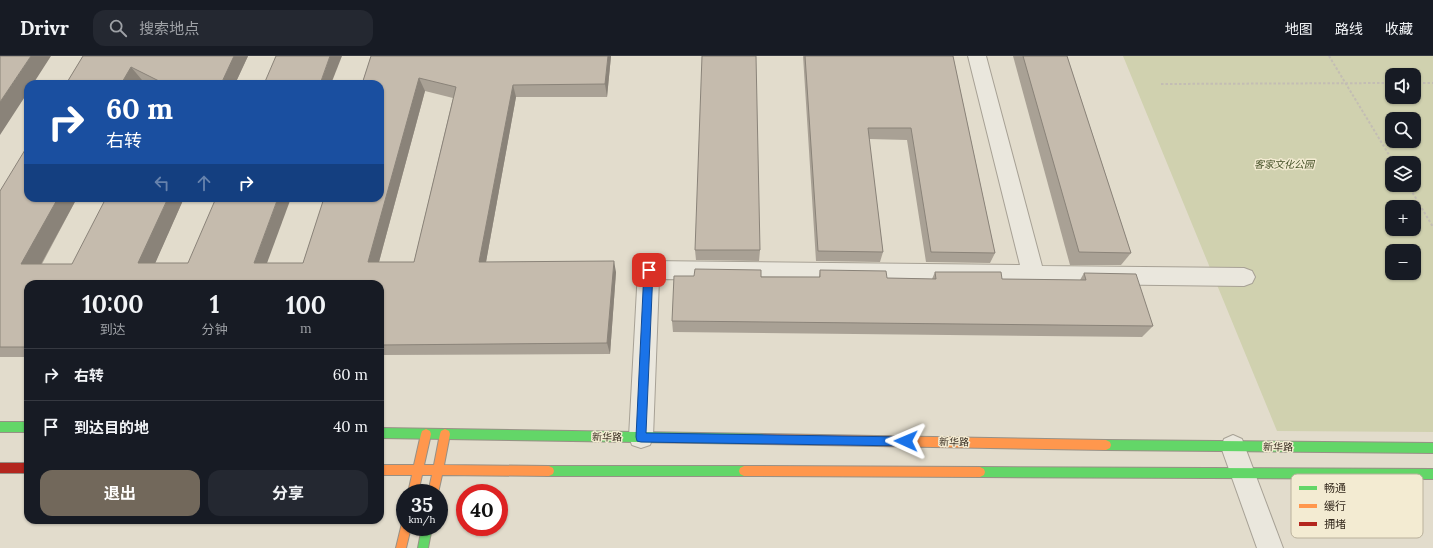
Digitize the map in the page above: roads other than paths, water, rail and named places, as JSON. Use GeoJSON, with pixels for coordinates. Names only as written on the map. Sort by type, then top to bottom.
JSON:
{"type":"FeatureCollection","features":[{"type":"Feature","properties":{"kind":"street"},"geometry":{"type":"LineString","coordinates":[[977,56],[1033,274]]}},
{"type":"Feature","properties":{"kind":"street"},"geometry":{"type":"LineString","coordinates":[[641,437],[649,270],[1244,277]]}},
{"type":"Feature","properties":{"kind":"street"},"geometry":{"type":"LineString","coordinates":[[0,427],[24,427]]}},
{"type":"Feature","properties":{"kind":"street","name":"新华路"},"geometry":{"type":"LineString","coordinates":[[384,433],[1233,447],[1433,448]]}},
{"type":"Feature","properties":{"kind":"street"},"geometry":{"type":"LineString","coordinates":[[415,484],[426,434]]}},
{"type":"Feature","properties":{"kind":"street"},"geometry":{"type":"LineString","coordinates":[[435,484],[445,434]]}},
{"type":"Feature","properties":{"kind":"street"},"geometry":{"type":"LineString","coordinates":[[1233,447],[1270,548]]}},
{"type":"Feature","properties":{"kind":"street"},"geometry":{"type":"LineString","coordinates":[[0,468],[24,468]]}},
{"type":"Feature","properties":{"kind":"street"},"geometry":{"type":"LineString","coordinates":[[384,470],[1433,474]]}},
{"type":"Feature","properties":{"kind":"street"},"geometry":{"type":"LineString","coordinates":[[1423,474],[1433,478]]}},
{"type":"Feature","properties":{"kind":"street"},"geometry":{"type":"LineString","coordinates":[[401,548],[404,536]]}},
{"type":"Feature","properties":{"kind":"street"},"geometry":{"type":"LineString","coordinates":[[423,548],[425,536]]}},
{"type":"Feature","properties":{"kind":"park label","name":"客家文化公园"},"geometry":{"type":"Point","coordinates":[1284,164]}}]}
